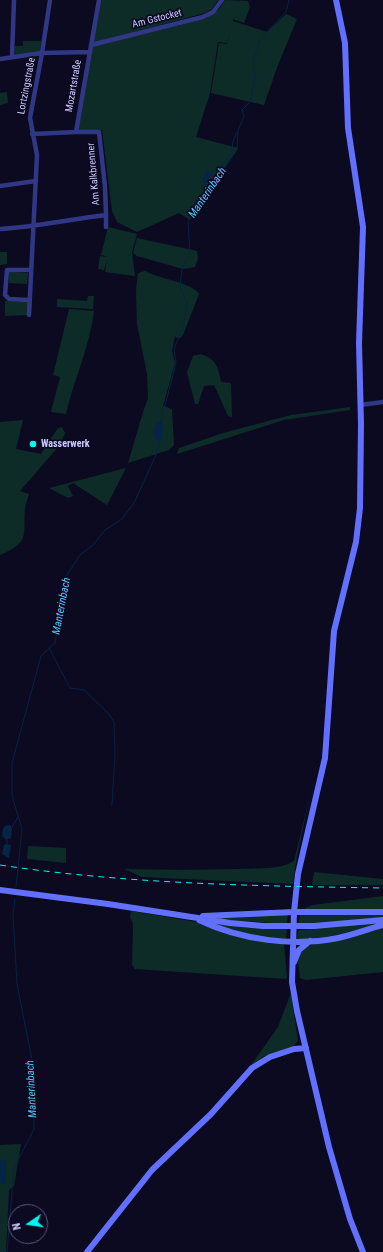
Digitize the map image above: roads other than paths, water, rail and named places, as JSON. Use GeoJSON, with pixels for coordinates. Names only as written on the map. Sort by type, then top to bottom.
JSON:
{"type":"FeatureCollection","features":[{"type":"Feature","properties":{"kind":"street"},"geometry":{"type":"LineString","coordinates":[[12,57],[14,0]]}},
{"type":"Feature","properties":{"kind":"street","name":"Lortzingstraße"},"geometry":{"type":"LineString","coordinates":[[29,315],[30,270],[37,155],[30,118],[50,0]]}},
{"type":"Feature","properties":{"kind":"street","name":"Mozartstraße"},"geometry":{"type":"LineString","coordinates":[[76,132],[99,0]]}},
{"type":"Feature","properties":{"kind":"street","name":"Am Gstocket"},"geometry":{"type":"LineString","coordinates":[[91,45],[203,17],[213,12],[222,0]]}},
{"type":"Feature","properties":{"kind":"street"},"geometry":{"type":"LineString","coordinates":[[336,0],[345,43],[348,128],[363,227],[359,343],[360,488],[358,528],[334,631],[325,758],[298,874],[294,902],[292,967],[293,992],[299,1021],[340,1189],[363,1252]]}},
{"type":"Feature","properties":{"kind":"street"},"geometry":{"type":"LineString","coordinates":[[0,59],[42,53],[90,52]]}},
{"type":"Feature","properties":{"kind":"street"},"geometry":{"type":"LineString","coordinates":[[32,134],[76,132]]}},
{"type":"Feature","properties":{"kind":"street","name":"Am Kalkbrenner"},"geometry":{"type":"LineString","coordinates":[[76,132],[99,132],[105,187],[106,227]]}},
{"type":"Feature","properties":{"kind":"street"},"geometry":{"type":"LineString","coordinates":[[0,186],[36,181]]}},
{"type":"Feature","properties":{"kind":"street","name":"Am Kalkbrenner"},"geometry":{"type":"LineString","coordinates":[[0,229],[33,227],[74,218],[106,215]]}},
{"type":"Feature","properties":{"kind":"street"},"geometry":{"type":"LineString","coordinates":[[29,300],[9,299],[5,295],[7,270],[30,270]]}},
{"type":"Feature","properties":{"kind":"street"},"geometry":{"type":"LineString","coordinates":[[360,405],[383,402]]}},
{"type":"Feature","properties":{"kind":"street"},"geometry":{"type":"LineString","coordinates":[[0,890],[230,923],[302,927],[383,920]]}},
{"type":"Feature","properties":{"kind":"street"},"geometry":{"type":"LineString","coordinates":[[189,917],[294,913],[383,912]]}},
{"type":"Feature","properties":{"kind":"street"},"geometry":{"type":"LineString","coordinates":[[189,917],[248,936],[310,941],[339,938],[383,925]]}},
{"type":"Feature","properties":{"kind":"street"},"geometry":{"type":"LineString","coordinates":[[292,967],[299,950],[310,941]]}},
{"type":"Feature","properties":{"kind":"street"},"geometry":{"type":"LineString","coordinates":[[297,1050],[300,1037],[299,1021]]}},
{"type":"Feature","properties":{"kind":"street"},"geometry":{"type":"LineString","coordinates":[[87,1252],[152,1170],[207,1118],[252,1068],[263,1060],[306,1048]]}},
{"type":"Feature","properties":{"kind":"street"},"geometry":{"type":"LineString","coordinates":[[297,1050],[308,1058]]}},
{"type":"Feature","properties":{"kind":"water"},"geometry":{"type":"Polygon","coordinates":[[[206,170],[212,174],[206,183],[202,182],[206,170]]]}},
{"type":"Feature","properties":{"kind":"water"},"geometry":{"type":"Polygon","coordinates":[[[161,421],[163,424],[162,438],[159,442],[153,436],[153,430],[156,423],[161,421]]]}},
{"type":"Feature","properties":{"kind":"water"},"geometry":{"type":"Polygon","coordinates":[[[10,825],[12,829],[11,838],[6,840],[2,836],[3,828],[10,825]]]}},
{"type":"Feature","properties":{"kind":"water"},"geometry":{"type":"Polygon","coordinates":[[[4,845],[11,845],[9,858],[2,854],[4,845]]]}},
{"type":"Feature","properties":{"kind":"water"},"geometry":{"type":"Polygon","coordinates":[[[0,1160],[6,1160],[6,1179],[4,1184],[0,1183],[0,1160]]]}},
{"type":"Feature","properties":{"kind":"waterway","name":"Manterinbach"},"geometry":{"type":"LineString","coordinates":[[188,221],[237,150],[238,130],[244,117],[242,110],[250,102],[255,76],[253,64],[261,38],[286,12],[289,0]]}},
{"type":"Feature","properties":{"kind":"waterway","name":"Manterinbach"},"geometry":{"type":"LineString","coordinates":[[208,173],[219,169],[232,151],[233,141],[237,132]]}},
{"type":"Feature","properties":{"kind":"waterway","name":"Manterinbach"},"geometry":{"type":"LineString","coordinates":[[189,219],[190,213],[201,197],[205,183]]}},
{"type":"Feature","properties":{"kind":"waterway","name":"Manterinbach"},"geometry":{"type":"LineString","coordinates":[[161,421],[176,363],[174,350],[185,319],[187,303],[180,286],[182,269],[190,253],[188,222]]}},
{"type":"Feature","properties":{"kind":"waterway","name":"Manterinbach"},"geometry":{"type":"LineString","coordinates":[[16,887],[22,829],[12,796],[12,763],[41,656],[55,643],[65,578],[80,555],[93,545],[105,530],[122,519],[134,503],[155,457],[159,442]]}},
{"type":"Feature","properties":{"kind":"waterway"},"geometry":{"type":"LineString","coordinates":[[49,648],[70,688],[84,690],[108,713],[114,722],[115,754],[112,805]]}},
{"type":"Feature","properties":{"kind":"waterway"},"geometry":{"type":"LineString","coordinates":[[11,829],[18,817]]}},
{"type":"Feature","properties":{"kind":"waterway","name":"Manterinbach"},"geometry":{"type":"LineString","coordinates":[[7,1252],[14,1168],[34,1129],[33,1065],[17,984],[13,915],[15,899]]}},
{"type":"Feature","properties":{"kind":"railway"},"geometry":{"type":"LineString","coordinates":[[0,865],[95,876],[191,883],[383,888]]}},
{"type":"Feature","properties":{"kind":"place","name":"Wasserwerk"},"geometry":{"type":"Point","coordinates":[33,444]}}]}
